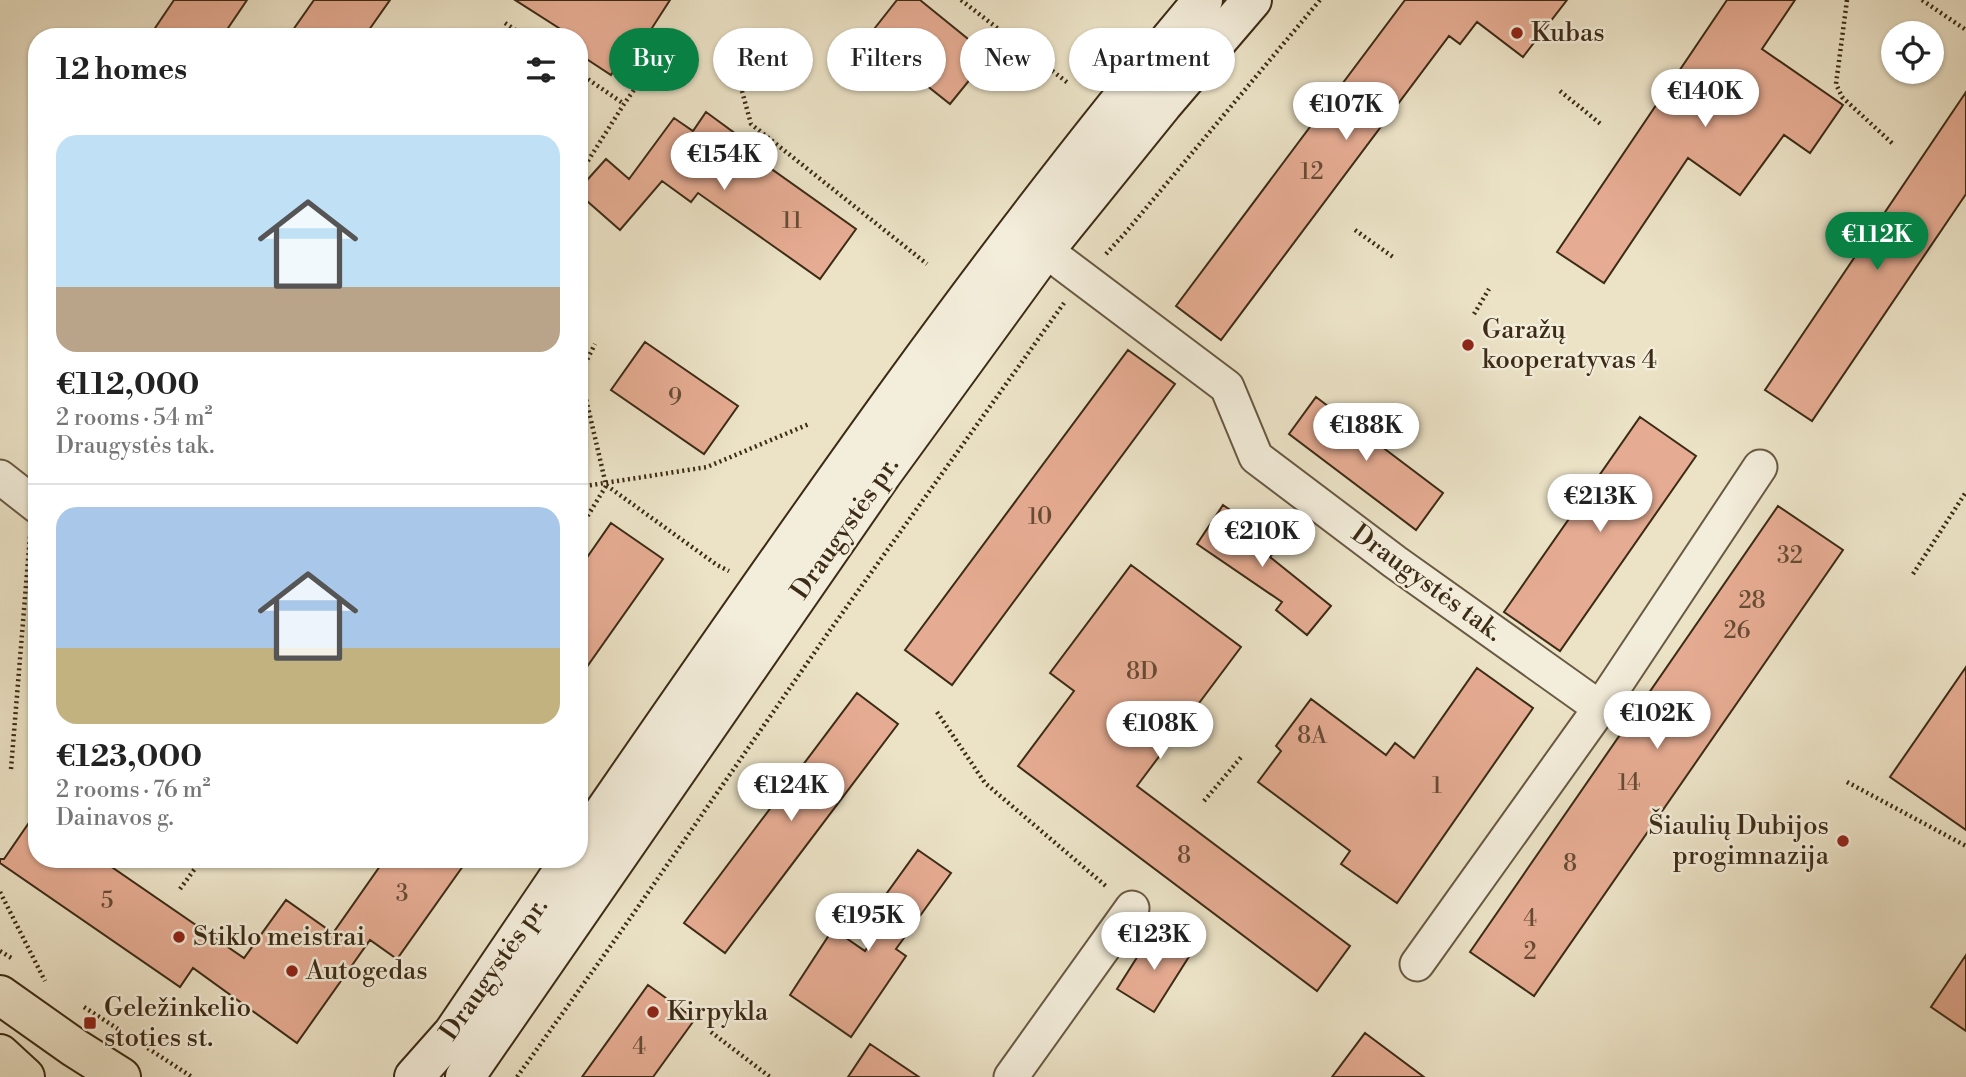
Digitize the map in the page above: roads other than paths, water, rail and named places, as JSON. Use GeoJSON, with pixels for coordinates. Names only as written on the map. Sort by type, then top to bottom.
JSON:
{"type":"FeatureCollection","features":[{"type":"Feature","properties":{"kind":"main road","name":"Draugystės pr."},"geometry":{"type":"LineString","coordinates":[[465,1077],[866,496],[1134,82],[1203,0]]}},
{"type":"Feature","properties":{"kind":"main road","name":"Draugystės pr."},"geometry":{"type":"LineString","coordinates":[[588,835],[761,585],[1031,239],[1163,103],[1252,0]]}},
{"type":"Feature","properties":{"kind":"main road","name":"Draugystės pr."},"geometry":{"type":"LineString","coordinates":[[414,1077],[453,1032],[565,868]]}},
{"type":"Feature","properties":{"kind":"main road"},"geometry":{"type":"LineString","coordinates":[[11,980],[75,1048],[121,1077]]}},
{"type":"Feature","properties":{"kind":"main road"},"geometry":{"type":"LineString","coordinates":[[0,1054],[25,1077]]}},
{"type":"Feature","properties":{"kind":"street","name":"Draugystės tak."},"geometry":{"type":"LineString","coordinates":[[1031,239],[1227,387],[1256,457],[1395,562],[1600,708]]}},
{"type":"Feature","properties":{"kind":"street"},"geometry":{"type":"LineString","coordinates":[[1417,964],[1600,708],[1760,467]]}},
{"type":"Feature","properties":{"kind":"street"},"geometry":{"type":"LineString","coordinates":[[0,477],[28,499]]}},
{"type":"Feature","properties":{"kind":"street"},"geometry":{"type":"LineString","coordinates":[[1011,1077],[1132,908]]}},
{"type":"Feature","properties":{"kind":"place","name":"Kubas"},"geometry":{"type":"Point","coordinates":[1517,33]}},
{"type":"Feature","properties":{"kind":"place","name":"Garažų kooperatyvas 4"},"geometry":{"type":"Point","coordinates":[1468,345]}},
{"type":"Feature","properties":{"kind":"place","name":"Šiaulių Dubijos progimnazija"},"geometry":{"type":"Point","coordinates":[1843,841]}},
{"type":"Feature","properties":{"kind":"place","name":"Stiklo meistrai"},"geometry":{"type":"Point","coordinates":[179,937]}},
{"type":"Feature","properties":{"kind":"place","name":"Autogedas"},"geometry":{"type":"Point","coordinates":[292,971]}},
{"type":"Feature","properties":{"kind":"place","name":"Kirpykla"},"geometry":{"type":"Point","coordinates":[653,1012]}},
{"type":"Feature","properties":{"kind":"place","name":"Geležinkelio stoties st."},"geometry":{"type":"Point","coordinates":[90,1023]}}]}
